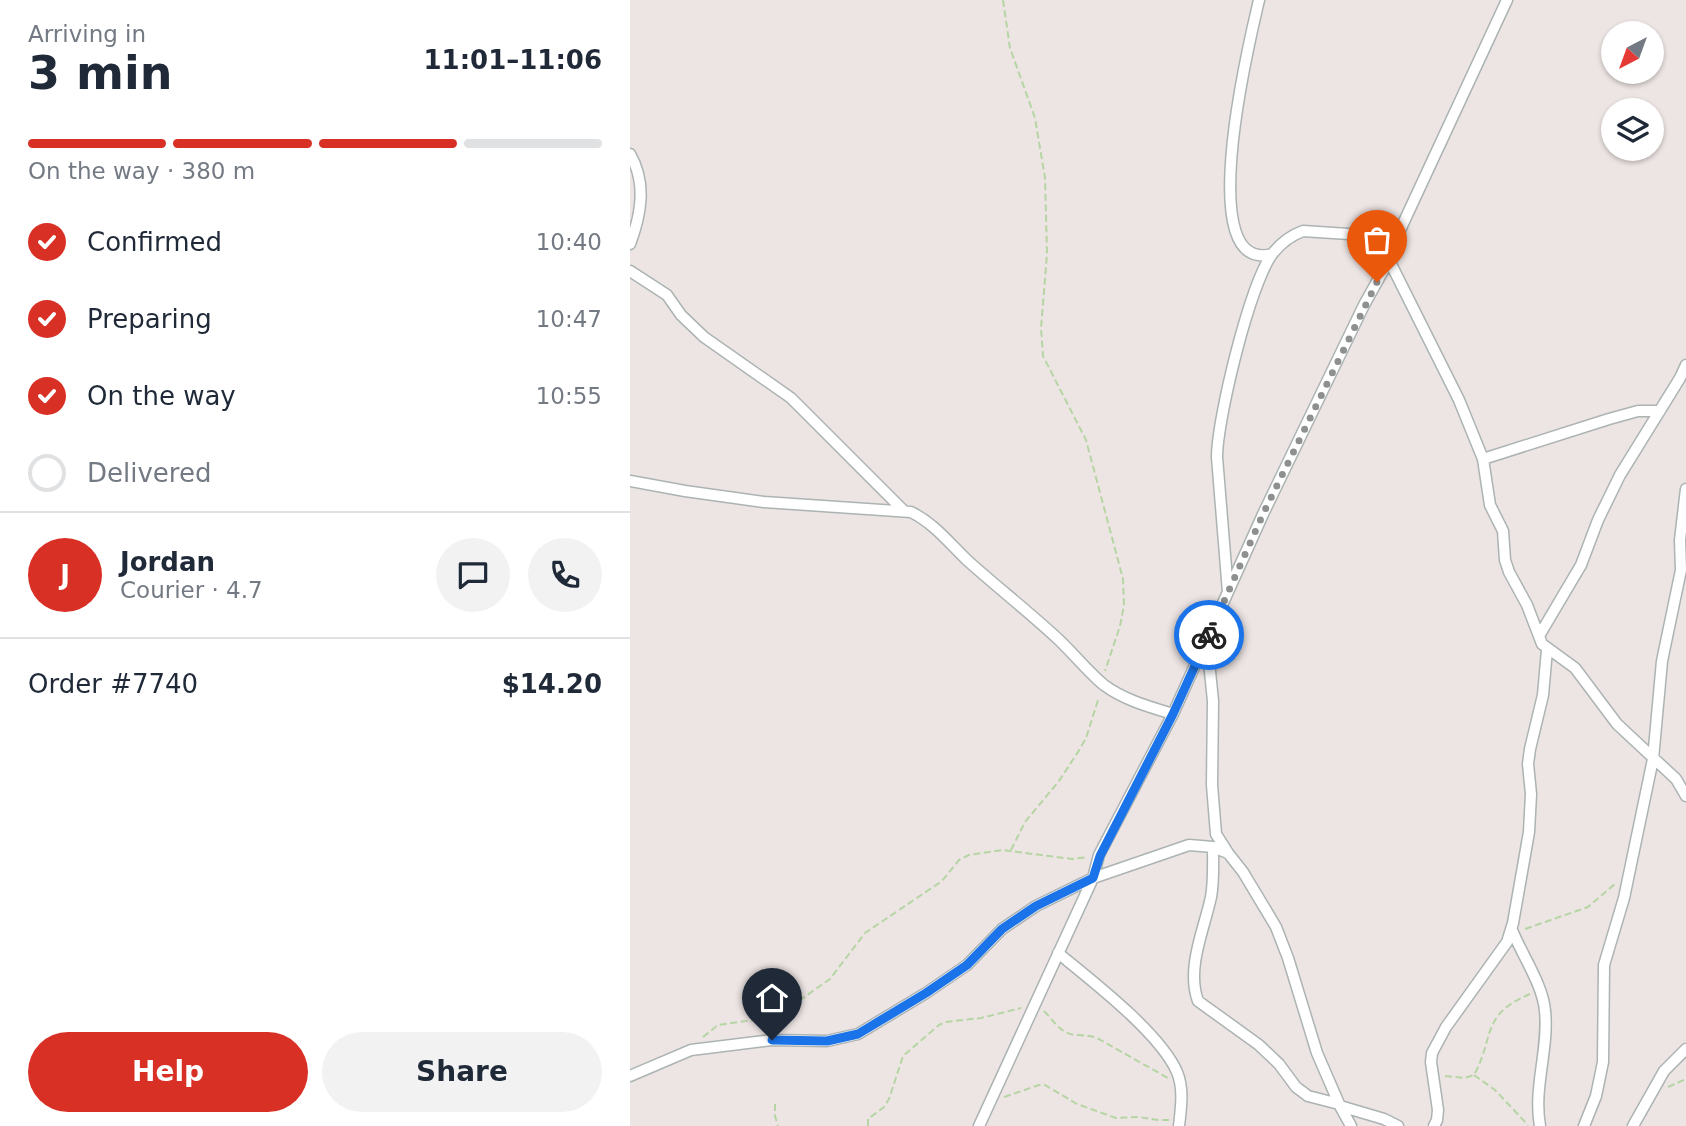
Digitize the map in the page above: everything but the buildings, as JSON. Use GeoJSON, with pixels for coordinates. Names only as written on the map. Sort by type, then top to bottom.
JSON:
{"type":"FeatureCollection","features":[{"type":"Feature","properties":{"kind":"street"},"geometry":{"type":"LineString","coordinates":[[1259,0],[1233,133],[1230,204],[1233,224],[1242,245],[1257,255],[1272,254]]}},
{"type":"Feature","properties":{"kind":"street"},"geometry":{"type":"LineString","coordinates":[[979,1126],[1093,878],[1100,856],[1173,714],[1264,512],[1364,305],[1389,260],[1395,241],[1507,0]]}},
{"type":"Feature","properties":{"kind":"street"},"geometry":{"type":"LineString","coordinates":[[630,154],[637,169],[641,203],[638,223],[630,244]]}},
{"type":"Feature","properties":{"kind":"street"},"geometry":{"type":"LineString","coordinates":[[1228,595],[1217,457],[1218,436],[1251,302],[1272,254],[1294,234],[1303,231],[1379,236],[1395,241]]}},
{"type":"Feature","properties":{"kind":"street"},"geometry":{"type":"LineString","coordinates":[[1389,260],[1459,400],[1483,459],[1490,505],[1503,531],[1509,572],[1527,605],[1539,636],[1547,650],[1575,668],[1617,724],[1685,790]]}},
{"type":"Feature","properties":{"kind":"street"},"geometry":{"type":"LineString","coordinates":[[630,271],[667,295],[681,315],[704,337],[791,398],[904,511]]}},
{"type":"Feature","properties":{"kind":"street"},"geometry":{"type":"LineString","coordinates":[[1539,636],[1581,565],[1615,483],[1686,365]]}},
{"type":"Feature","properties":{"kind":"street"},"geometry":{"type":"LineString","coordinates":[[1483,459],[1637,411],[1660,411]]}},
{"type":"Feature","properties":{"kind":"street"},"geometry":{"type":"LineString","coordinates":[[630,481],[764,502],[904,511],[926,519],[1103,684],[1125,697],[1173,714]]}},
{"type":"Feature","properties":{"kind":"street"},"geometry":{"type":"LineString","coordinates":[[1584,1126],[1596,1096],[1603,1062],[1604,965],[1619,918],[1653,759],[1662,661],[1684,570],[1680,540],[1686,489]]}},
{"type":"Feature","properties":{"kind":"street"},"geometry":{"type":"LineString","coordinates":[[1207,642],[1213,701],[1212,785],[1216,834],[1276,927],[1317,1053],[1351,1126]]}},
{"type":"Feature","properties":{"kind":"street"},"geometry":{"type":"LineString","coordinates":[[1434,1126],[1438,1110],[1431,1062],[1434,1048],[1512,932],[1529,832],[1531,794],[1528,764],[1542,695],[1547,650]]}},
{"type":"Feature","properties":{"kind":"street"},"geometry":{"type":"LineString","coordinates":[[630,1076],[691,1050],[772,1040],[827,1041],[858,1034],[967,965],[1002,929],[1036,906],[1093,878],[1189,845],[1213,847],[1228,853]]}},
{"type":"Feature","properties":{"kind":"street"},"geometry":{"type":"LineString","coordinates":[[1213,847],[1212,894],[1195,966],[1194,990],[1198,1001],[1265,1051],[1279,1064],[1296,1087],[1316,1099],[1384,1119],[1398,1126]]}},
{"type":"Feature","properties":{"kind":"street"},"geometry":{"type":"LineString","coordinates":[[1512,932],[1538,986],[1546,1013],[1539,1084],[1540,1126]]}},
{"type":"Feature","properties":{"kind":"street"},"geometry":{"type":"LineString","coordinates":[[1058,953],[1110,997],[1152,1038],[1176,1072],[1181,1086],[1180,1120]]}},
{"type":"Feature","properties":{"kind":"street"},"geometry":{"type":"LineString","coordinates":[[1633,1126],[1664,1071],[1686,1049]]}},
{"type":"Feature","properties":{"kind":"path"},"geometry":{"type":"LineString","coordinates":[[1003,0],[1010,48],[1035,118],[1045,178],[1047,254],[1041,328],[1043,356],[1086,440],[1123,579],[1124,604],[1120,626],[1106,663],[1103,684],[1082,745],[1059,781],[1025,822],[1012,850]]}},
{"type":"Feature","properties":{"kind":"path"},"geometry":{"type":"LineString","coordinates":[[691,1050],[718,1025],[769,1016],[816,989],[830,978],[865,933],[942,881],[959,860],[969,855],[1012,850],[1072,859],[1100,856]]}},
{"type":"Feature","properties":{"kind":"path"},"geometry":{"type":"LineString","coordinates":[[1512,932],[1588,907],[1628,875]]}},
{"type":"Feature","properties":{"kind":"path"},"geometry":{"type":"LineString","coordinates":[[1474,1075],[1494,1018],[1515,1000],[1538,986]]}},
{"type":"Feature","properties":{"kind":"path"},"geometry":{"type":"LineString","coordinates":[[867,1126],[868,1119],[884,1108],[889,1099],[903,1056],[939,1025],[992,1016],[1016,1008],[1044,1010],[1061,1030],[1072,1035],[1097,1038],[1181,1086]]}},
{"type":"Feature","properties":{"kind":"path"},"geometry":{"type":"LineString","coordinates":[[1434,1075],[1464,1078],[1474,1075]]}},
{"type":"Feature","properties":{"kind":"path"},"geometry":{"type":"LineString","coordinates":[[1474,1075],[1496,1090],[1528,1126]]}},
{"type":"Feature","properties":{"kind":"path"},"geometry":{"type":"LineString","coordinates":[[1652,1092],[1662,1091],[1686,1079]]}},
{"type":"Feature","properties":{"kind":"path"},"geometry":{"type":"LineString","coordinates":[[990,1102],[1045,1085],[1066,1099],[1116,1118],[1139,1116],[1167,1121],[1180,1120]]}},
{"type":"Feature","properties":{"kind":"path"},"geometry":{"type":"LineString","coordinates":[[775,1104],[778,1126]]}},
{"type":"Feature","properties":{"kind":"way so far"},"geometry":{"type":"LineString","coordinates":[[1209,635],[1264,512],[1377,282]]}},
{"type":"Feature","properties":{"kind":"route"},"geometry":{"type":"LineString","coordinates":[[772,1040],[827,1041],[858,1034],[967,965],[1002,929],[1036,906],[1093,878],[1100,856],[1173,714],[1209,635]]}}]}
